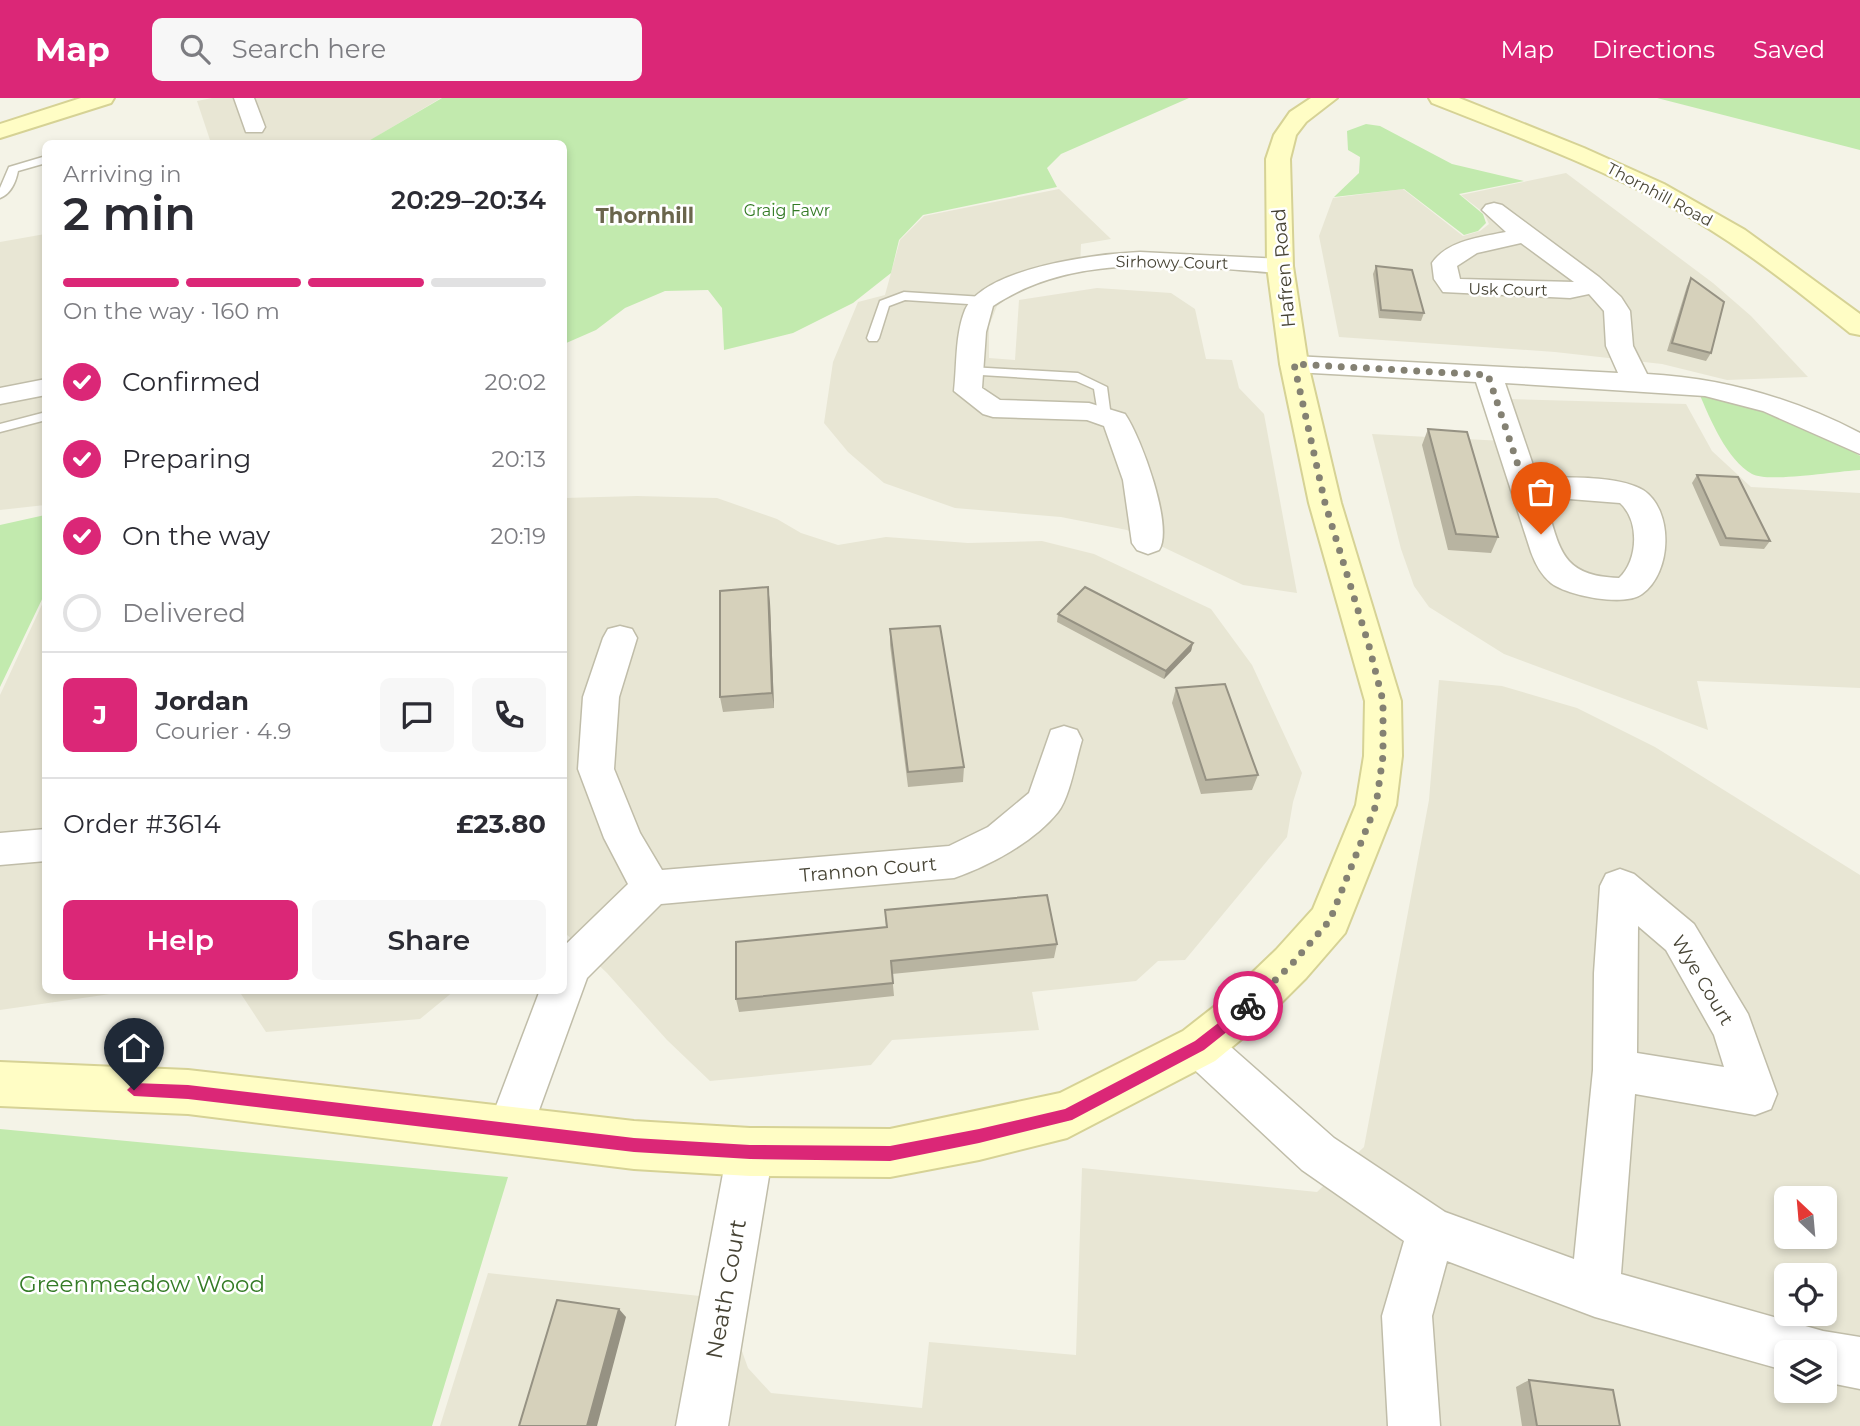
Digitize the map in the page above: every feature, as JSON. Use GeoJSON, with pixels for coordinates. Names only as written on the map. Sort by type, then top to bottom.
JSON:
{"type":"FeatureCollection","features":[{"type":"Feature","properties":{"kind":"street"},"geometry":{"type":"LineString","coordinates":[[0,131],[103,98]]}},
{"type":"Feature","properties":{"kind":"street"},"geometry":{"type":"LineString","coordinates":[[244,98],[254,127]]}},
{"type":"Feature","properties":{"kind":"street","name":"Hafren Road"},"geometry":{"type":"LineString","coordinates":[[0,1084],[188,1092],[634,1145],[750,1152],[890,1153],[1067,1115],[1199,1046],[1245,1009],[1292,964],[1330,920],[1376,805],[1383,756],[1383,701],[1325,503],[1294,364],[1280,266],[1278,159],[1285,135],[1298,117],[1326,98]]}},
{"type":"Feature","properties":{"kind":"street","name":"Thornhill Road"},"geometry":{"type":"LineString","coordinates":[[1440,98],[1585,156],[1659,191],[1739,238],[1860,327]]}},
{"type":"Feature","properties":{"kind":"street","name":"Usk Court"},"geometry":{"type":"LineString","coordinates":[[1494,210],[1612,301],[1619,315],[1616,330],[1620,352],[1637,382]]}},
{"type":"Feature","properties":{"kind":"street","name":"Usk Court"},"geometry":{"type":"LineString","coordinates":[[1525,235],[1469,247],[1444,263],[1447,279],[1452,287],[1570,290],[1592,286]]}},
{"type":"Feature","properties":{"kind":"street","name":"Sirhowy Court"},"geometry":{"type":"LineString","coordinates":[[984,301],[1016,284],[1059,269],[1114,260],[1280,266]]}},
{"type":"Feature","properties":{"kind":"street"},"geometry":{"type":"LineString","coordinates":[[984,301],[976,318],[968,391],[993,408],[1090,412],[1115,420],[1140,477],[1148,543]]}},
{"type":"Feature","properties":{"kind":"street"},"geometry":{"type":"LineString","coordinates":[[1294,364],[1723,389],[1772,403],[1821,423],[1860,445]]}},
{"type":"Feature","properties":{"kind":"street"},"geometry":{"type":"LineString","coordinates":[[1488,375],[1525,486]]}},
{"type":"Feature","properties":{"kind":"street"},"geometry":{"type":"LineString","coordinates":[[0,396],[42,388]]}},
{"type":"Feature","properties":{"kind":"street"},"geometry":{"type":"LineString","coordinates":[[567,974],[569,968],[651,888],[623,838],[596,769],[601,697],[620,638]]}},
{"type":"Feature","properties":{"kind":"street","name":"Trannon Court"},"geometry":{"type":"LineString","coordinates":[[651,888],[954,862],[1002,838],[1045,801],[1064,740]]}},
{"type":"Feature","properties":{"kind":"street"},"geometry":{"type":"LineString","coordinates":[[0,849],[42,845]]}},
{"type":"Feature","properties":{"kind":"street","name":"Wye Court"},"geometry":{"type":"LineString","coordinates":[[1595,1292],[1615,1070],[1615,974],[1620,886],[1681,937],[1733,1028],[1755,1094],[1615,1070]]}},
{"type":"Feature","properties":{"kind":"street"},"geometry":{"type":"LineString","coordinates":[[510,1130],[560,994]]}},
{"type":"Feature","properties":{"kind":"street"},"geometry":{"type":"LineString","coordinates":[[1199,1046],[1318,1154],[1431,1231],[1595,1292],[1774,1342]]}},
{"type":"Feature","properties":{"kind":"street","name":"Neath Court"},"geometry":{"type":"LineString","coordinates":[[702,1426],[750,1152]]}},
{"type":"Feature","properties":{"kind":"street"},"geometry":{"type":"LineString","coordinates":[[1414,1426],[1407,1317],[1431,1231]]}},
{"type":"Feature","properties":{"kind":"street"},"geometry":{"type":"LineString","coordinates":[[1837,1358],[1860,1363]]}},
{"type":"Feature","properties":{"kind":"lane"},"geometry":{"type":"LineString","coordinates":[[0,195],[10,182],[13,170],[42,160]]}},
{"type":"Feature","properties":{"kind":"lane"},"geometry":{"type":"LineString","coordinates":[[873,338],[884,304],[904,296],[984,301]]}},
{"type":"Feature","properties":{"kind":"lane"},"geometry":{"type":"LineString","coordinates":[[970,371],[1078,377],[1100,387],[1104,417]]}},
{"type":"Feature","properties":{"kind":"lane"},"geometry":{"type":"LineString","coordinates":[[0,428],[42,417]]}},
{"type":"Feature","properties":{"kind":"shaded area"},"geometry":{"type":"Polygon","coordinates":[[[212,98],[441,98],[371,140],[210,140],[197,101],[212,98]]]}},
{"type":"Feature","properties":{"kind":"shaded area"},"geometry":{"type":"Polygon","coordinates":[[[1566,173],[1713,283],[1751,316],[1808,377],[1727,380],[1662,364],[1555,352],[1339,337],[1319,236],[1333,198],[1403,189],[1463,236],[1480,231],[1489,224],[1484,213],[1461,195],[1566,173]]]}},
{"type":"Feature","properties":{"kind":"shaded area"},"geometry":{"type":"Polygon","coordinates":[[[1059,189],[1111,239],[1081,244],[1080,268],[1063,272],[1015,292],[997,306],[989,326],[989,358],[1015,360],[1019,300],[1097,288],[1171,293],[1195,309],[1206,359],[1232,360],[1239,388],[1264,414],[1297,593],[1243,585],[1127,530],[1061,517],[955,508],[884,483],[848,452],[824,423],[833,362],[858,302],[885,295],[900,240],[924,216],[1059,189]]]}},
{"type":"Feature","properties":{"kind":"shaded area"},"geometry":{"type":"Polygon","coordinates":[[[42,235],[42,505],[0,510],[0,242],[42,235]]]}},
{"type":"Feature","properties":{"kind":"shaded area"},"geometry":{"type":"Polygon","coordinates":[[[1507,399],[1686,404],[1712,451],[1751,487],[1860,493],[1860,688],[1697,681],[1708,730],[1504,654],[1429,607],[1414,586],[1401,549],[1372,434],[1522,442],[1507,399]]]}},
{"type":"Feature","properties":{"kind":"shaded area"},"geometry":{"type":"Polygon","coordinates":[[[567,498],[717,498],[777,519],[801,533],[838,545],[886,537],[968,543],[1042,541],[1094,554],[1211,609],[1252,665],[1302,773],[1293,802],[1287,837],[1185,960],[1158,961],[1136,981],[1032,992],[1039,1030],[892,1040],[871,1065],[710,1081],[567,935],[567,498]]]}},
{"type":"Feature","properties":{"kind":"shaded area"},"geometry":{"type":"Polygon","coordinates":[[[42,604],[42,994],[110,994],[0,1010],[0,695],[42,604]]]}},
{"type":"Feature","properties":{"kind":"shaded area"},"geometry":{"type":"Polygon","coordinates":[[[1439,680],[1502,686],[1577,708],[1655,747],[1860,875],[1860,1426],[440,1426],[488,1273],[746,1301],[738,1340],[748,1368],[771,1393],[922,1408],[929,1342],[1076,1355],[1082,1168],[1317,1192],[1364,1147],[1429,800],[1439,680]]]}},
{"type":"Feature","properties":{"kind":"shaded area"},"geometry":{"type":"Polygon","coordinates":[[[241,994],[450,994],[420,1019],[266,1032],[241,994]]]}},
{"type":"Feature","properties":{"kind":"green space","name":"Graig Fawr"},"geometry":{"type":"Polygon","coordinates":[[[442,98],[1189,98],[1061,154],[1047,168],[1057,187],[923,215],[899,240],[891,273],[853,303],[793,333],[724,350],[722,308],[708,290],[665,291],[625,308],[596,330],[567,343],[567,140],[370,140],[442,98]]]}},
{"type":"Feature","properties":{"kind":"green space"},"geometry":{"type":"Polygon","coordinates":[[[1657,98],[1860,98],[1860,150],[1657,98]]]}},
{"type":"Feature","properties":{"kind":"green space"},"geometry":{"type":"Polygon","coordinates":[[[1366,124],[1380,126],[1452,164],[1524,181],[1459,194],[1483,214],[1486,223],[1478,231],[1464,235],[1404,189],[1334,197],[1359,173],[1360,157],[1348,150],[1347,131],[1366,124]]]}},
{"type":"Feature","properties":{"kind":"green space"},"geometry":{"type":"Polygon","coordinates":[[[1699,393],[1734,400],[1818,430],[1860,456],[1860,470],[1787,477],[1752,474],[1743,468],[1727,449],[1699,393]]]}},
{"type":"Feature","properties":{"kind":"green space"},"geometry":{"type":"Polygon","coordinates":[[[42,516],[42,599],[0,687],[0,525],[42,516]]]}},
{"type":"Feature","properties":{"kind":"green space","name":"Greenmeadow Wood"},"geometry":{"type":"Polygon","coordinates":[[[0,1129],[508,1177],[432,1426],[0,1426],[0,1129]]]}},
{"type":"Feature","properties":{"kind":"building"},"geometry":{"type":"Polygon","coordinates":[[[1376,266],[1412,270],[1424,313],[1381,310],[1376,266]]]}},
{"type":"Feature","properties":{"kind":"building"},"geometry":{"type":"Polygon","coordinates":[[[1691,278],[1724,302],[1711,353],[1672,343],[1691,278]]]}},
{"type":"Feature","properties":{"kind":"building"},"geometry":{"type":"Polygon","coordinates":[[[1428,429],[1467,432],[1498,537],[1456,534],[1428,429]]]}},
{"type":"Feature","properties":{"kind":"building"},"geometry":{"type":"Polygon","coordinates":[[[1697,475],[1738,477],[1770,541],[1726,538],[1697,475]]]}},
{"type":"Feature","properties":{"kind":"building"},"geometry":{"type":"Polygon","coordinates":[[[768,587],[772,693],[720,697],[720,591],[768,587]]]}},
{"type":"Feature","properties":{"kind":"building"},"geometry":{"type":"Polygon","coordinates":[[[1085,587],[1193,643],[1166,671],[1058,614],[1085,587]]]}},
{"type":"Feature","properties":{"kind":"building"},"geometry":{"type":"Polygon","coordinates":[[[940,626],[964,767],[908,772],[890,629],[940,626]]]}},
{"type":"Feature","properties":{"kind":"building"},"geometry":{"type":"Polygon","coordinates":[[[1225,684],[1258,775],[1206,780],[1176,688],[1225,684]]]}},
{"type":"Feature","properties":{"kind":"building"},"geometry":{"type":"Polygon","coordinates":[[[1047,895],[1057,944],[891,961],[893,983],[736,999],[736,942],[887,927],[885,910],[1047,895]]]}},
{"type":"Feature","properties":{"kind":"building"},"geometry":{"type":"Polygon","coordinates":[[[557,1300],[619,1309],[587,1426],[519,1426],[557,1300]]]}},
{"type":"Feature","properties":{"kind":"building"},"geometry":{"type":"Polygon","coordinates":[[[1529,1380],[1613,1390],[1620,1426],[1537,1426],[1529,1380]]]}},
{"type":"Feature","properties":{"kind":"way so far"},"geometry":{"type":"LineString","coordinates":[[1248,1006],[1292,964],[1330,920],[1376,805],[1383,756],[1383,701],[1325,503],[1294,364],[1488,375],[1541,534]]}},
{"type":"Feature","properties":{"kind":"district","name":"Thornhill"},"geometry":{"type":"Point","coordinates":[645,216]}},
{"type":"Feature","properties":{"kind":"route"},"geometry":{"type":"LineString","coordinates":[[134,1090],[188,1092],[634,1145],[750,1152],[890,1153],[1067,1115],[1199,1046],[1248,1006]]}}]}
